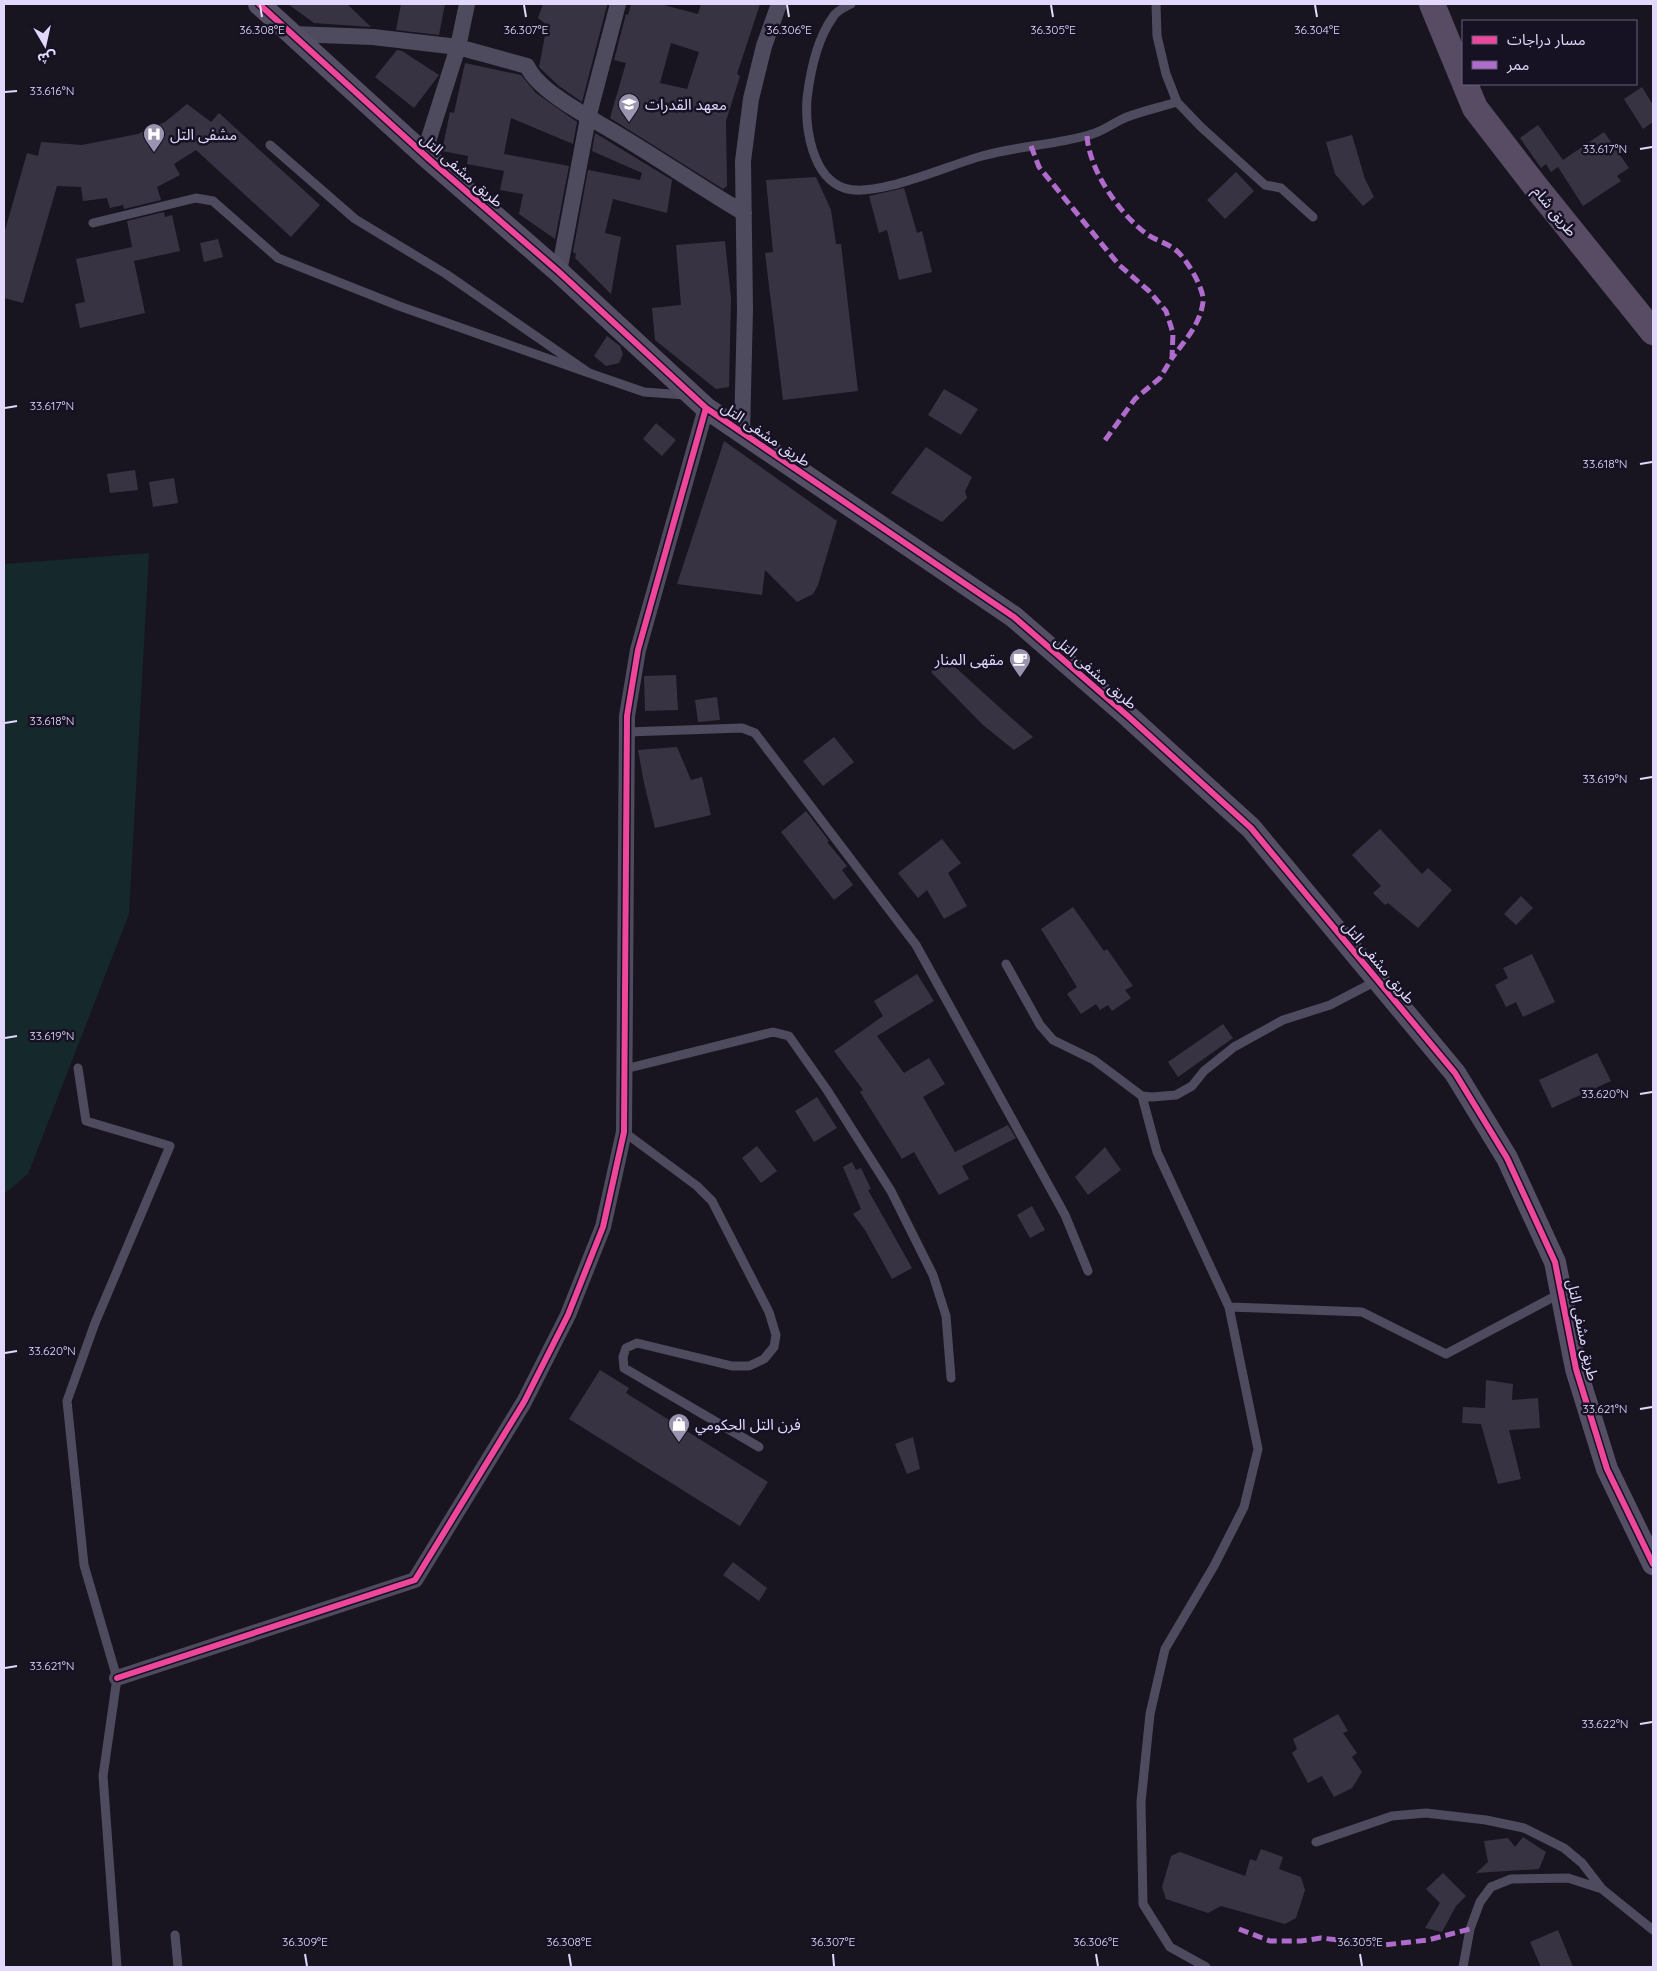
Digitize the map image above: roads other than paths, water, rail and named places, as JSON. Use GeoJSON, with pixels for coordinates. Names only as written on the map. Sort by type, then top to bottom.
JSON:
{"type":"FeatureCollection","features":[{"type":"Feature","properties":{"kind":"main road"},"geometry":{"type":"LineString","coordinates":[[1432,4],[1462,77]]}},
{"type":"Feature","properties":{"kind":"main road","name":"طريق شام"},"geometry":{"type":"LineString","coordinates":[[1465,85],[1475,108],[1653,332]]}},
{"type":"Feature","properties":{"kind":"street","name":"طريق مشفى التل"},"geometry":{"type":"LineString","coordinates":[[258,4],[424,154],[560,272],[699,402],[1014,617],[1129,717],[1251,828],[1455,1073],[1507,1158],[1555,1262],[1576,1368],[1607,1469],[1653,1564]]}},
{"type":"Feature","properties":{"kind":"street"},"geometry":{"type":"LineString","coordinates":[[424,154],[458,47],[467,4]]}},
{"type":"Feature","properties":{"kind":"street"},"geometry":{"type":"LineString","coordinates":[[560,272],[588,118],[618,4]]}},
{"type":"Feature","properties":{"kind":"street"},"geometry":{"type":"LineString","coordinates":[[742,433],[744,161],[751,98],[764,46],[779,4]]}},
{"type":"Feature","properties":{"kind":"street"},"geometry":{"type":"LineString","coordinates":[[293,34],[373,37],[458,47],[527,66],[532,77],[588,118],[614,132],[744,213]]}},
{"type":"Feature","properties":{"kind":"street"},"geometry":{"type":"LineString","coordinates":[[117,1678],[415,1580],[524,1402],[568,1315],[603,1227],[624,1132],[627,716],[638,650],[699,402]]}},
{"type":"Feature","properties":{"kind":"lane"},"geometry":{"type":"LineString","coordinates":[[851,4],[833,15],[824,34],[813,67],[808,98],[807,126],[814,157],[826,174],[842,188],[863,191],[913,179],[982,156],[1092,135],[1126,118],[1177,102]]}},
{"type":"Feature","properties":{"kind":"lane"},"geometry":{"type":"LineString","coordinates":[[1156,4],[1158,36],[1166,74],[1177,102],[1201,127],[1265,185],[1281,188],[1313,216]]}},
{"type":"Feature","properties":{"kind":"lane"},"geometry":{"type":"LineString","coordinates":[[270,145],[355,218],[446,274],[589,373]]}},
{"type":"Feature","properties":{"kind":"lane"},"geometry":{"type":"LineString","coordinates":[[93,223],[196,198],[213,201],[278,258],[398,306],[644,392],[699,402]]}},
{"type":"Feature","properties":{"kind":"lane"},"geometry":{"type":"LineString","coordinates":[[627,732],[742,728],[755,733],[916,945],[1065,1215],[1088,1271]]}},
{"type":"Feature","properties":{"kind":"lane"},"geometry":{"type":"LineString","coordinates":[[1006,964],[1040,1025],[1053,1040],[1094,1060],[1142,1096],[1152,1097],[1176,1094],[1192,1086],[1204,1071],[1234,1046],[1284,1020],[1330,1005],[1378,979]]}},
{"type":"Feature","properties":{"kind":"lane"},"geometry":{"type":"LineString","coordinates":[[625,1069],[773,1032],[789,1036],[827,1090],[891,1191],[933,1275],[946,1316],[951,1378]]}},
{"type":"Feature","properties":{"kind":"lane"},"geometry":{"type":"LineString","coordinates":[[78,1068],[86,1121],[170,1146],[95,1323],[67,1401],[84,1565],[117,1678],[103,1776],[117,1967]]}},
{"type":"Feature","properties":{"kind":"lane"},"geometry":{"type":"LineString","coordinates":[[1142,1096],[1157,1152],[1229,1307],[1258,1449],[1244,1508],[1214,1566],[1165,1649],[1150,1714],[1141,1802],[1143,1904],[1170,1947],[1206,1967]]}},
{"type":"Feature","properties":{"kind":"lane"},"geometry":{"type":"LineString","coordinates":[[624,1132],[697,1186],[712,1201],[769,1312],[776,1335],[774,1347],[764,1359],[749,1366],[732,1366],[637,1343],[626,1348],[623,1357],[624,1368],[759,1447]]}},
{"type":"Feature","properties":{"kind":"lane"},"geometry":{"type":"LineString","coordinates":[[1229,1307],[1362,1312],[1446,1354],[1562,1292]]}},
{"type":"Feature","properties":{"kind":"lane"},"geometry":{"type":"LineString","coordinates":[[1316,1842],[1392,1816],[1426,1813],[1486,1820],[1524,1828],[1564,1848],[1582,1863],[1602,1889],[1653,1930]]}},
{"type":"Feature","properties":{"kind":"lane"},"geometry":{"type":"LineString","coordinates":[[1463,1967],[1470,1930],[1480,1902],[1491,1887],[1511,1879],[1568,1878],[1602,1889]]}},
{"type":"Feature","properties":{"kind":"lane"},"geometry":{"type":"LineString","coordinates":[[175,1935],[178,1967]]}},
{"type":"Feature","properties":{"kind":"place","name":"معهد القدرات"},"geometry":{"type":"Point","coordinates":[629,123]}},
{"type":"Feature","properties":{"kind":"place","name":"مشفى التل"},"geometry":{"type":"Point","coordinates":[154,153]}},
{"type":"Feature","properties":{"kind":"place","name":"مقهى المنار"},"geometry":{"type":"Point","coordinates":[1020,678]}},
{"type":"Feature","properties":{"kind":"place","name":"فرن التل الحكومي"},"geometry":{"type":"Point","coordinates":[679,1443]}}]}
